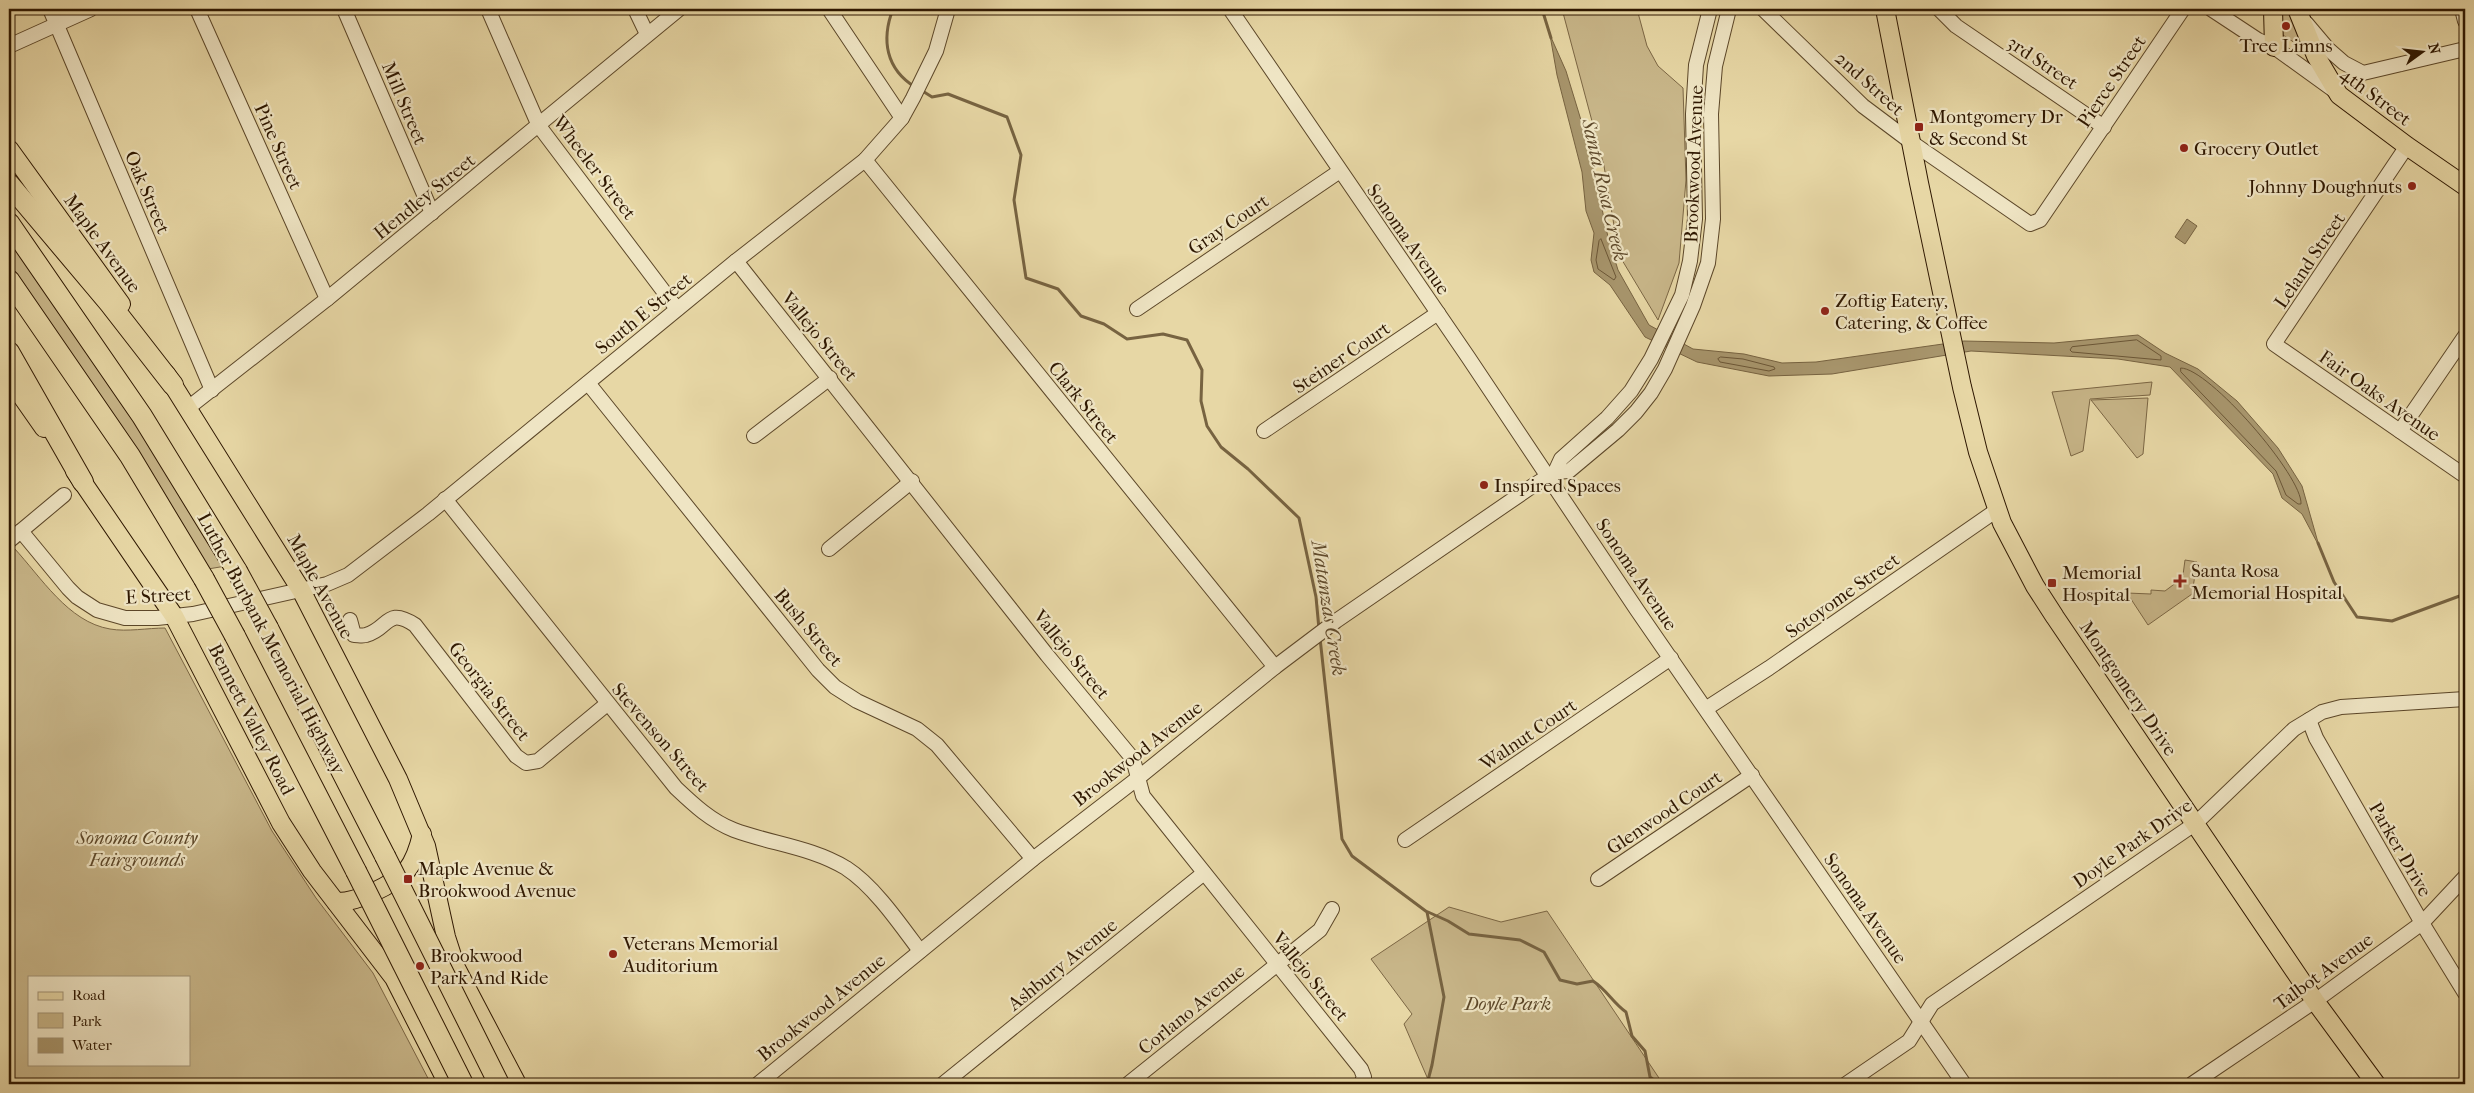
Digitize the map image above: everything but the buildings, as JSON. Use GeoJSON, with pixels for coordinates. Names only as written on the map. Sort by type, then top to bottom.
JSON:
{"type":"FeatureCollection","features":[{"type":"Feature","properties":{"kind":"highway"},"geometry":{"type":"LineString","coordinates":[[9,184],[110,304],[173,385]]}},
{"type":"Feature","properties":{"kind":"highway","name":"Luther Burbank Memorial Highway"},"geometry":{"type":"LineString","coordinates":[[9,223],[142,416],[237,571],[385,856],[499,1084]]}},
{"type":"Feature","properties":{"kind":"highway","name":"Luther Burbank Memorial Highway"},"geometry":{"type":"LineString","coordinates":[[9,280],[130,456],[204,579],[356,871],[462,1084]]}},
{"type":"Feature","properties":{"kind":"highway"},"geometry":{"type":"LineString","coordinates":[[9,352],[83,482]]}},
{"type":"Feature","properties":{"kind":"main road","name":"Montgomery Drive"},"geometry":{"type":"LineString","coordinates":[[1885,9],[1962,387],[1978,452],[1997,510],[2015,551],[2034,586],[2315,1001],[2376,1084]]}},
{"type":"Feature","properties":{"kind":"main road"},"geometry":{"type":"LineString","coordinates":[[2272,9],[2274,47]]}},
{"type":"Feature","properties":{"kind":"main road"},"geometry":{"type":"LineString","coordinates":[[2298,11],[2316,56],[2339,94]]}},
{"type":"Feature","properties":{"kind":"main road","name":"4th Street"},"geometry":{"type":"LineString","coordinates":[[2339,94],[2407,146],[2465,186]]}},
{"type":"Feature","properties":{"kind":"main road","name":"Maple Avenue"},"geometry":{"type":"LineString","coordinates":[[9,149],[132,321],[301,590],[398,779],[422,834],[430,858],[446,937],[456,968],[504,1063],[517,1084]]}},
{"type":"Feature","properties":{"kind":"main road","name":"Bennett Valley Road"},"geometry":{"type":"LineString","coordinates":[[9,378],[83,482],[174,616],[281,823],[307,864],[394,978],[448,1084]]}},
{"type":"Feature","properties":{"kind":"main road"},"geometry":{"type":"LineString","coordinates":[[336,902],[356,900],[402,874],[415,857],[422,834]]}},
{"type":"Feature","properties":{"kind":"street","name":"Oak Street"},"geometry":{"type":"LineString","coordinates":[[50,9],[212,390]]}},
{"type":"Feature","properties":{"kind":"street"},"geometry":{"type":"LineString","coordinates":[[9,46],[91,9]]}},
{"type":"Feature","properties":{"kind":"street","name":"Pine Street"},"geometry":{"type":"LineString","coordinates":[[197,9],[327,300]]}},
{"type":"Feature","properties":{"kind":"street","name":"Mill Street"},"geometry":{"type":"LineString","coordinates":[[344,9],[432,213]]}},
{"type":"Feature","properties":{"kind":"street","name":"Wheeler Street"},"geometry":{"type":"LineString","coordinates":[[488,9],[539,126],[677,309]]}},
{"type":"Feature","properties":{"kind":"street"},"geometry":{"type":"LineString","coordinates":[[635,9],[647,34]]}},
{"type":"Feature","properties":{"kind":"street","name":"Hendley Street"},"geometry":{"type":"LineString","coordinates":[[188,408],[327,300],[679,9]]}},
{"type":"Feature","properties":{"kind":"street"},"geometry":{"type":"LineString","coordinates":[[829,9],[902,118]]}},
{"type":"Feature","properties":{"kind":"street","name":"South E Street"},"geometry":{"type":"LineString","coordinates":[[301,590],[327,584],[348,575],[445,499],[736,261],[865,160],[902,118],[936,51],[948,9]]}},
{"type":"Feature","properties":{"kind":"street","name":"Sonoma Avenue"},"geometry":{"type":"LineString","coordinates":[[1230,9],[1438,313],[1552,474],[1672,658],[1964,1084]]}},
{"type":"Feature","properties":{"kind":"street","name":"Brookwood Avenue"},"geometry":{"type":"LineString","coordinates":[[1552,474],[1561,459],[1607,418],[1631,391],[1651,359],[1682,295],[1690,260],[1695,218],[1693,114],[1696,66],[1710,9]]}},
{"type":"Feature","properties":{"kind":"street","name":"Brookwood Avenue"},"geometry":{"type":"LineString","coordinates":[[758,1084],[1032,859],[1138,778],[1310,640],[1552,474],[1569,471],[1618,430],[1651,393],[1664,369],[1693,306],[1708,263],[1713,219],[1711,114],[1715,66],[1730,9]]}},
{"type":"Feature","properties":{"kind":"street","name":"2nd Street"},"geometry":{"type":"LineString","coordinates":[[1763,9],[1863,106],[1911,142],[2030,224],[2035,222]]}},
{"type":"Feature","properties":{"kind":"street","name":"3rd Street"},"geometry":{"type":"LineString","coordinates":[[1939,9],[1956,26],[2104,127]]}},
{"type":"Feature","properties":{"kind":"street","name":"Pierce Street"},"geometry":{"type":"LineString","coordinates":[[2035,222],[2040,220],[2184,9]]}},
{"type":"Feature","properties":{"kind":"street","name":"4th Street"},"geometry":{"type":"LineString","coordinates":[[2211,9],[2258,40],[2274,47],[2339,94]]}},
{"type":"Feature","properties":{"kind":"street"},"geometry":{"type":"LineString","coordinates":[[2462,9],[2465,22]]}},
{"type":"Feature","properties":{"kind":"street"},"geometry":{"type":"LineString","coordinates":[[2298,11],[2333,54],[2344,64],[2363,72],[2465,49]]}},
{"type":"Feature","properties":{"kind":"street","name":"Leland Street"},"geometry":{"type":"LineString","coordinates":[[2274,344],[2407,146]]}},
{"type":"Feature","properties":{"kind":"street","name":"Clark Street"},"geometry":{"type":"LineString","coordinates":[[865,160],[1275,667]]}},
{"type":"Feature","properties":{"kind":"street","name":"Gray Court"},"geometry":{"type":"LineString","coordinates":[[1137,309],[1340,171]]}},
{"type":"Feature","properties":{"kind":"street","name":"Vallejo Street"},"geometry":{"type":"LineString","coordinates":[[736,261],[912,481],[1047,655],[1133,759],[1144,796],[1361,1069],[1363,1080]]}},
{"type":"Feature","properties":{"kind":"street","name":"Steiner Court"},"geometry":{"type":"LineString","coordinates":[[1264,431],[1438,313]]}},
{"type":"Feature","properties":{"kind":"street"},"geometry":{"type":"LineString","coordinates":[[2400,431],[2465,336]]}},
{"type":"Feature","properties":{"kind":"street","name":"Fair Oaks Avenue"},"geometry":{"type":"LineString","coordinates":[[2274,344],[2465,476]]}},
{"type":"Feature","properties":{"kind":"street"},"geometry":{"type":"LineString","coordinates":[[754,436],[830,378]]}},
{"type":"Feature","properties":{"kind":"street","name":"Bush Street"},"geometry":{"type":"LineString","coordinates":[[588,383],[818,670],[834,686],[857,701],[917,729],[938,745],[1032,859]]}},
{"type":"Feature","properties":{"kind":"street"},"geometry":{"type":"LineString","coordinates":[[829,549],[912,481]]}},
{"type":"Feature","properties":{"kind":"street"},"geometry":{"type":"LineString","coordinates":[[9,541],[64,495]]}},
{"type":"Feature","properties":{"kind":"street","name":"Stevenson Street"},"geometry":{"type":"LineString","coordinates":[[445,499],[676,788],[715,821],[735,830],[825,856],[848,869],[866,884],[920,951]]}},
{"type":"Feature","properties":{"kind":"street","name":"Sotoyome Street"},"geometry":{"type":"LineString","coordinates":[[1707,708],[1769,668],[1997,510]]}},
{"type":"Feature","properties":{"kind":"street","name":"E Street"},"geometry":{"type":"LineString","coordinates":[[21,531],[68,588],[97,610],[126,618],[174,616],[301,590]]}},
{"type":"Feature","properties":{"kind":"street","name":"Georgia Street"},"geometry":{"type":"LineString","coordinates":[[350,620],[354,635],[366,636],[391,619],[403,617],[415,625],[516,756],[526,763],[538,761],[607,704]]}},
{"type":"Feature","properties":{"kind":"street","name":"Walnut Court"},"geometry":{"type":"LineString","coordinates":[[1405,840],[1672,658]]}},
{"type":"Feature","properties":{"kind":"street","name":"Doyle Park Drive"},"geometry":{"type":"LineString","coordinates":[[1846,1084],[1909,1041],[1932,1004],[2196,823],[2294,729],[2322,712],[2341,707],[2465,699]]}},
{"type":"Feature","properties":{"kind":"street","name":"Parker Drive"},"geometry":{"type":"LineString","coordinates":[[2309,720],[2316,738],[2422,923],[2465,993]]}},
{"type":"Feature","properties":{"kind":"street","name":"Glenwood Court"},"geometry":{"type":"LineString","coordinates":[[1598,879],[1752,775]]}},
{"type":"Feature","properties":{"kind":"street","name":"Ashbury Avenue"},"geometry":{"type":"LineString","coordinates":[[943,1084],[1204,873]]}},
{"type":"Feature","properties":{"kind":"street","name":"Talbot Avenue"},"geometry":{"type":"LineString","coordinates":[[2192,1084],[2315,1001],[2422,923],[2465,877]]}},
{"type":"Feature","properties":{"kind":"street","name":"Corlano Avenue"},"geometry":{"type":"LineString","coordinates":[[1128,1084],[1320,930],[1332,909]]}},
{"type":"Feature","properties":{"kind":"green space"},"geometry":{"type":"Polygon","coordinates":[[[1562,9],[1637,9],[1647,46],[1658,66],[1683,88],[1686,180],[1679,263],[1658,320],[1619,255],[1604,166],[1562,9]]]}},
{"type":"Feature","properties":{"kind":"green space"},"geometry":{"type":"Polygon","coordinates":[[[2279,9],[2292,9],[2313,55],[2280,33],[2279,9]]]}},
{"type":"Feature","properties":{"kind":"green space"},"geometry":{"type":"Polygon","coordinates":[[[9,236],[97,362],[226,566],[208,569],[104,402],[9,266],[9,236]]]}},
{"type":"Feature","properties":{"kind":"green space"},"geometry":{"type":"Polygon","coordinates":[[[2152,382],[2150,395],[2090,399],[2083,451],[2071,456],[2052,392],[2152,382]]]}},
{"type":"Feature","properties":{"kind":"green space"},"geometry":{"type":"Polygon","coordinates":[[[2148,398],[2143,454],[2137,458],[2091,400],[2148,398]]]}},
{"type":"Feature","properties":{"kind":"green space","name":"Sonoma County Fairgrounds"},"geometry":{"type":"Polygon","coordinates":[[[14,548],[56,597],[68,608],[95,625],[117,630],[165,628],[272,831],[316,898],[373,973],[431,1084],[9,1084],[9,552],[14,548]]]}},
{"type":"Feature","properties":{"kind":"green space"},"geometry":{"type":"Polygon","coordinates":[[[2185,560],[2197,562],[2192,594],[2148,625],[2127,593],[2151,594],[2151,590],[2165,591],[2177,582],[2178,574],[2183,575],[2185,560]]]}},
{"type":"Feature","properties":{"kind":"green space","name":"Doyle Park"},"geometry":{"type":"Polygon","coordinates":[[[1449,907],[1501,922],[1547,911],[1663,1084],[1430,1084],[1404,1024],[1412,1014],[1371,959],[1449,907]]]}},
{"type":"Feature","properties":{"kind":"water"},"geometry":{"type":"Polygon","coordinates":[[[1550,35],[1566,71],[1588,143],[1608,237],[1618,270],[1649,325],[1693,349],[1744,354],[1782,363],[1816,362],[1964,341],[2054,343],[2138,335],[2165,353],[2198,369],[2237,401],[2278,448],[2302,486],[2319,546],[2302,514],[2282,498],[2273,474],[2170,367],[2118,359],[1971,351],[1832,374],[1769,376],[1697,362],[1645,337],[1610,285],[1594,272],[1591,260],[1594,233],[1586,211],[1582,172],[1557,75],[1550,35]]]}},
{"type":"Feature","properties":{"kind":"water"},"geometry":{"type":"Polygon","coordinates":[[[2187,219],[2197,226],[2185,244],[2175,237],[2187,219]]]}},
{"type":"Feature","properties":{"kind":"waterway","name":"Matanzas Creek"},"geometry":{"type":"LineString","coordinates":[[893,9],[887,32],[889,53],[892,63],[898,72],[915,87]]}},
{"type":"Feature","properties":{"kind":"waterway","name":"Santa Rosa Creek"},"geometry":{"type":"LineString","coordinates":[[1542,9],[1551,38]]}},
{"type":"Feature","properties":{"kind":"waterway","name":"Matanzas Creek"},"geometry":{"type":"LineString","coordinates":[[921,90],[932,97],[948,94],[1007,117],[1021,155],[1014,200],[1026,278],[1058,289],[1081,316],[1104,324],[1127,339],[1163,334],[1187,340],[1202,370],[1201,401],[1207,426],[1221,447],[1248,469],[1299,518],[1316,597],[1319,629]]}},
{"type":"Feature","properties":{"kind":"waterway","name":"Santa Rosa Creek"},"geometry":{"type":"LineString","coordinates":[[2318,543],[2334,582],[2357,617],[2392,621],[2465,594]]}},
{"type":"Feature","properties":{"kind":"waterway","name":"Matanzas Creek"},"geometry":{"type":"LineString","coordinates":[[1320,638],[1342,839],[1352,856],[1427,912],[1444,997],[1427,1084]]}},
{"type":"Feature","properties":{"kind":"waterway"},"geometry":{"type":"LineString","coordinates":[[1428,912],[1448,921],[1469,934],[1520,940],[1544,952],[1560,980],[1577,984],[1593,981],[1626,1012],[1632,1036],[1645,1051],[1650,1077],[1659,1084]]}},
{"type":"Feature","properties":{"kind":"place","name":"Tree Limns"},"geometry":{"type":"Point","coordinates":[2286,26]}},
{"type":"Feature","properties":{"kind":"place","name":"Montgomery Dr & Second St"},"geometry":{"type":"Point","coordinates":[1919,127]}},
{"type":"Feature","properties":{"kind":"place","name":"Grocery Outlet"},"geometry":{"type":"Point","coordinates":[2184,148]}},
{"type":"Feature","properties":{"kind":"place","name":"Johnny Doughnuts"},"geometry":{"type":"Point","coordinates":[2412,186]}},
{"type":"Feature","properties":{"kind":"place","name":"Zoftig Eatery, Catering, & Coffee"},"geometry":{"type":"Point","coordinates":[1825,311]}},
{"type":"Feature","properties":{"kind":"place","name":"Inspired Spaces"},"geometry":{"type":"Point","coordinates":[1484,485]}},
{"type":"Feature","properties":{"kind":"place","name":"Santa Rosa Memorial Hospital"},"geometry":{"type":"Point","coordinates":[2180,581]}},
{"type":"Feature","properties":{"kind":"place","name":"Memorial Hospital"},"geometry":{"type":"Point","coordinates":[2052,583]}},
{"type":"Feature","properties":{"kind":"place","name":"Maple Avenue & Brookwood Avenue"},"geometry":{"type":"Point","coordinates":[408,879]}},
{"type":"Feature","properties":{"kind":"place","name":"Veterans Memorial Auditorium"},"geometry":{"type":"Point","coordinates":[613,954]}},
{"type":"Feature","properties":{"kind":"place","name":"Brookwood Park And Ride"},"geometry":{"type":"Point","coordinates":[420,966]}}]}
